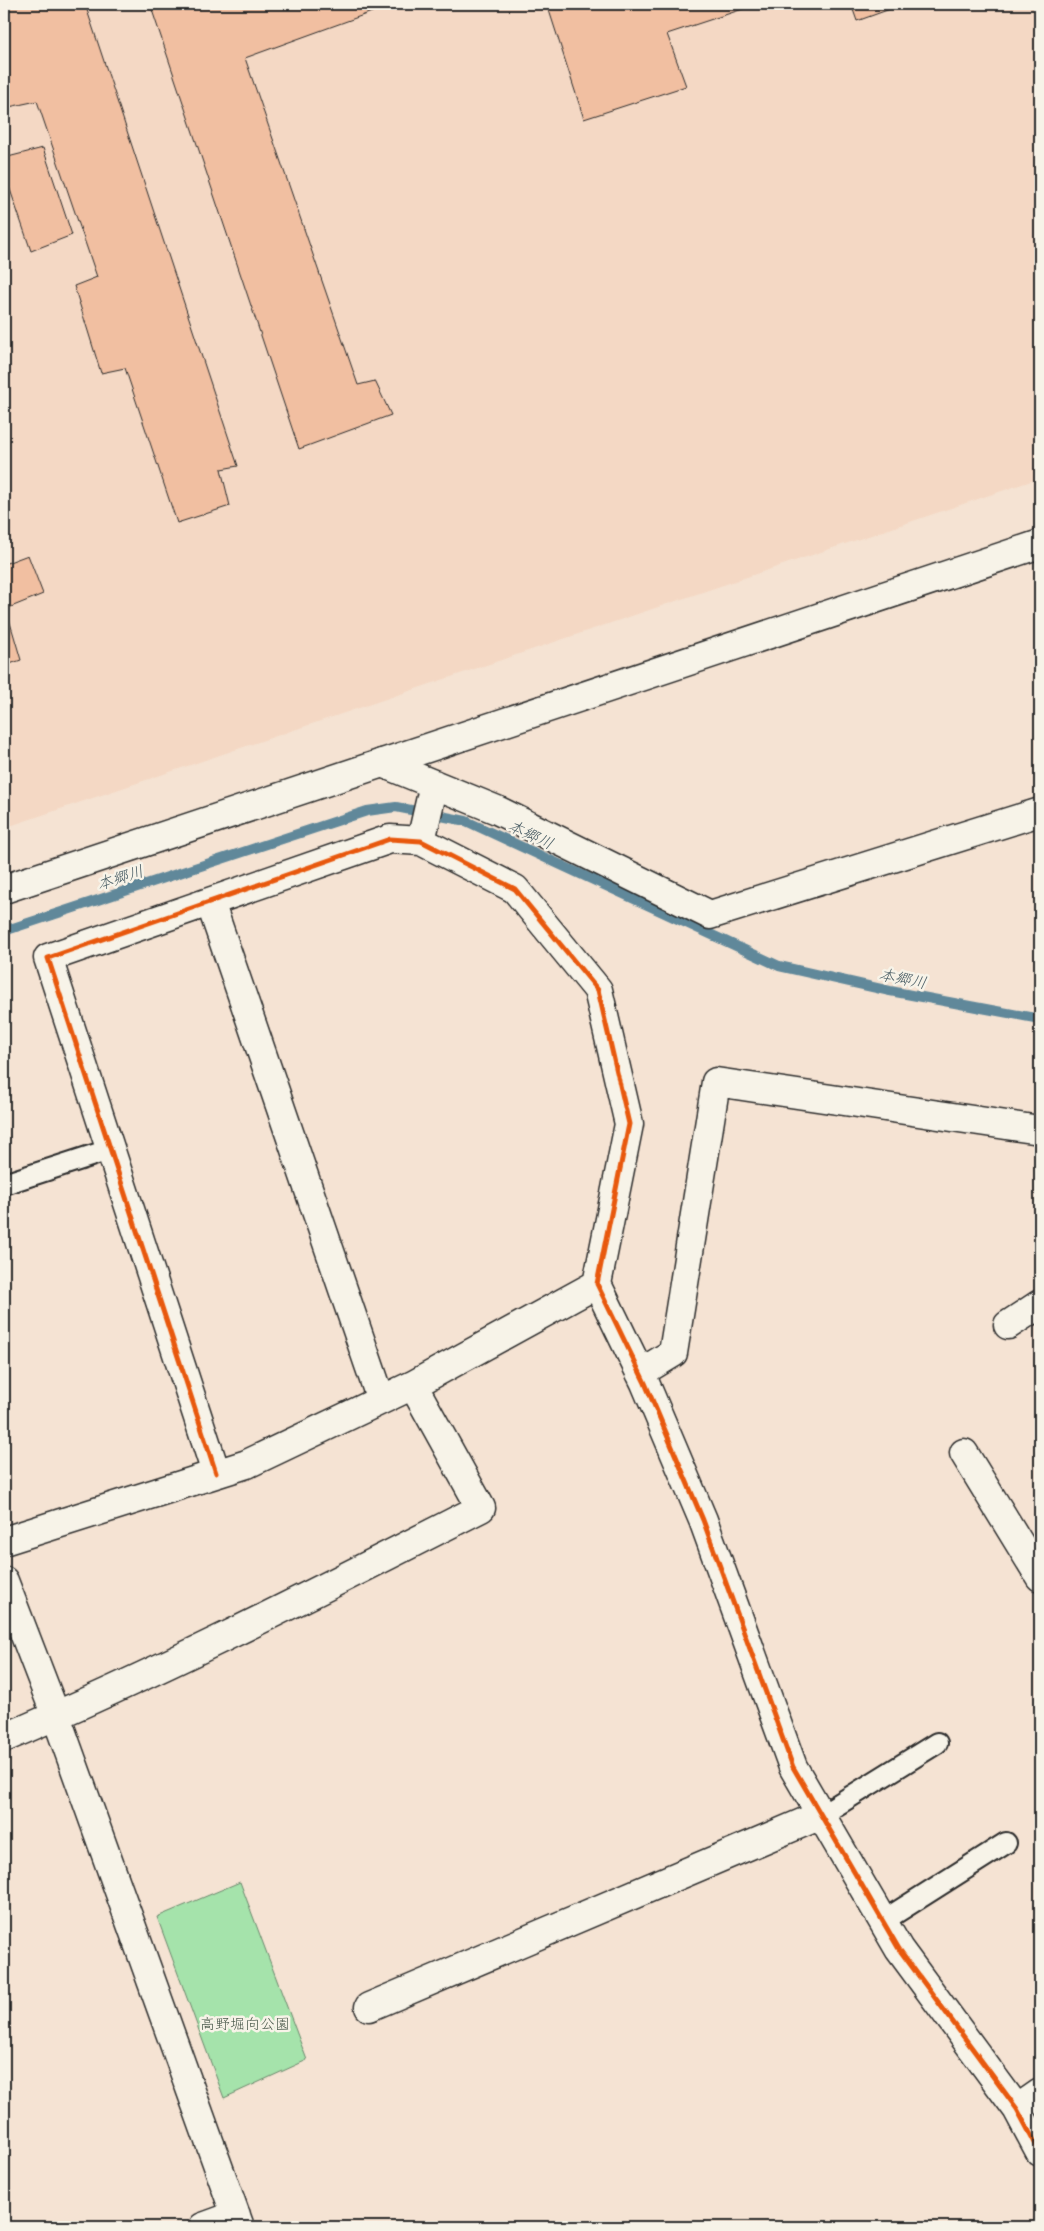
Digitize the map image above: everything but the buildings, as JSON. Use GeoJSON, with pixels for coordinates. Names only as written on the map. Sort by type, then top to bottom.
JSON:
{"type":"FeatureCollection","features":[{"type":"Feature","properties":{"kind":"street"},"geometry":{"type":"LineString","coordinates":[[4,889],[1040,544]]}},
{"type":"Feature","properties":{"kind":"street"},"geometry":{"type":"LineString","coordinates":[[382,763],[497,810],[710,915],[1040,812]]}},
{"type":"Feature","properties":{"kind":"street"},"geometry":{"type":"LineString","coordinates":[[421,841],[433,785]]}},
{"type":"Feature","properties":{"kind":"street"},"geometry":{"type":"LineString","coordinates":[[216,1473],[109,1150],[48,958],[390,839],[421,841],[515,889],[598,990],[629,1124],[597,1284],[640,1372],[702,1520],[793,1767],[899,1949],[1017,2109],[1040,2152]]}},
{"type":"Feature","properties":{"kind":"street"},"geometry":{"type":"LineString","coordinates":[[210,902],[381,1400]]}},
{"type":"Feature","properties":{"kind":"street"},"geometry":{"type":"LineString","coordinates":[[640,1372],[673,1353],[716,1082],[1040,1130]]}},
{"type":"Feature","properties":{"kind":"street"},"geometry":{"type":"LineString","coordinates":[[4,1541],[247,1464],[413,1385],[597,1284]]}},
{"type":"Feature","properties":{"kind":"street"},"geometry":{"type":"LineString","coordinates":[[1008,1325],[1040,1304]]}},
{"type":"Feature","properties":{"kind":"street"},"geometry":{"type":"LineString","coordinates":[[4,1738],[56,1716],[253,1624],[481,1508],[413,1385]]}},
{"type":"Feature","properties":{"kind":"street"},"geometry":{"type":"LineString","coordinates":[[964,1453],[1040,1577]]}},
{"type":"Feature","properties":{"kind":"street"},"geometry":{"type":"LineString","coordinates":[[4,1581],[56,1716],[238,2221],[203,2227]]}},
{"type":"Feature","properties":{"kind":"street"},"geometry":{"type":"LineString","coordinates":[[369,2007],[821,1815]]}},
{"type":"Feature","properties":{"kind":"street"},"geometry":{"type":"LineString","coordinates":[[1017,2109],[1040,2093]]}},
{"type":"Feature","properties":{"kind":"lane"},"geometry":{"type":"LineString","coordinates":[[4,1184],[109,1150]]}},
{"type":"Feature","properties":{"kind":"lane"},"geometry":{"type":"LineString","coordinates":[[821,1815],[937,1743]]}},
{"type":"Feature","properties":{"kind":"lane"},"geometry":{"type":"LineString","coordinates":[[883,1921],[1006,1843]]}},
{"type":"Feature","properties":{"kind":"shaded area"},"geometry":{"type":"Polygon","coordinates":[[[4,4],[1040,4],[1040,478],[4,828],[4,4]]]}},
{"type":"Feature","properties":{"kind":"green space","name":"高野堀向公園"},"geometry":{"type":"Polygon","coordinates":[[[240,1882],[307,2060],[224,2098],[157,1917],[240,1882]]]}},
{"type":"Feature","properties":{"kind":"waterway","name":"本郷川"},"geometry":{"type":"LineString","coordinates":[[4,931],[367,811],[396,807],[466,821],[779,966],[890,991],[1040,1019]]}},
{"type":"Feature","properties":{"kind":"cycle path"},"geometry":{"type":"LineString","coordinates":[[216,1473],[48,958],[390,839],[421,841],[515,889],[598,990],[629,1124],[597,1284],[645,1383],[703,1520],[793,1767],[899,1949],[1017,2109],[1040,2152]]}}]}
